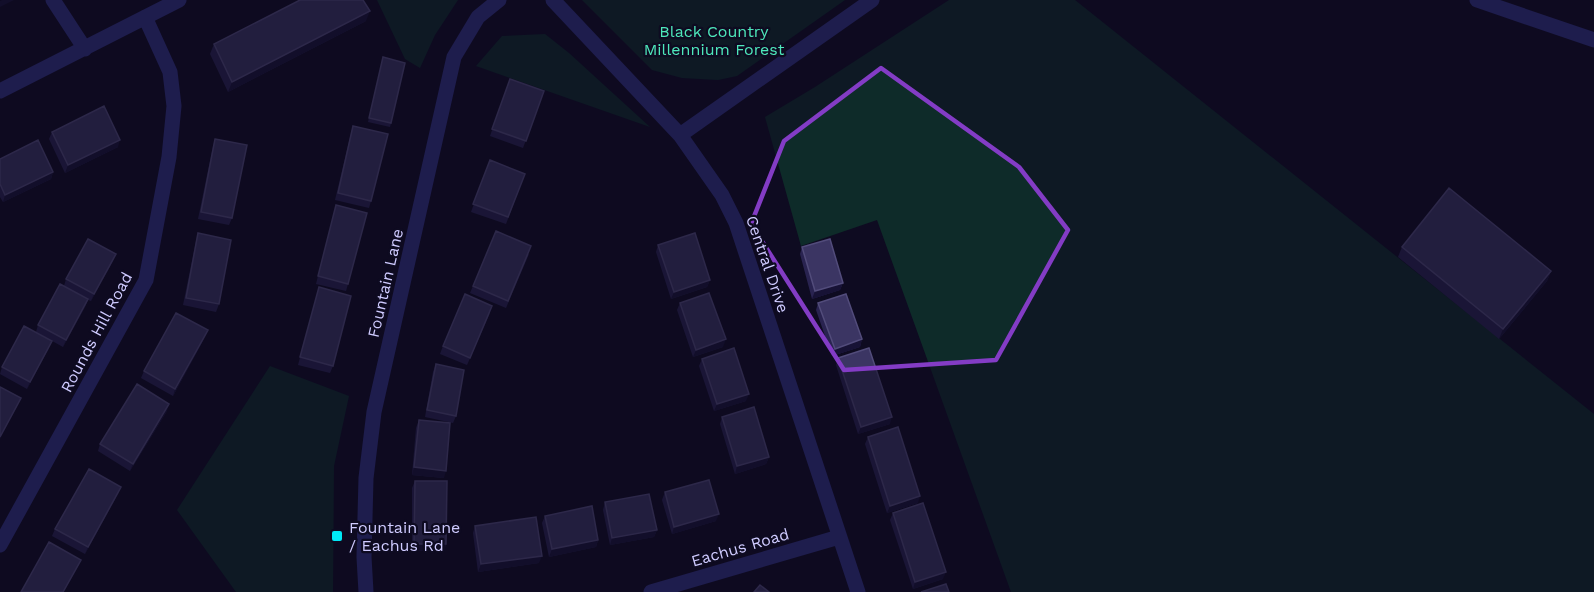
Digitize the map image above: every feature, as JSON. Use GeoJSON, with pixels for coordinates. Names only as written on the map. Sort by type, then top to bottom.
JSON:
{"type":"FeatureCollection","features":[{"type":"Feature","properties":{"kind":"street"},"geometry":{"type":"LineString","coordinates":[[53,0],[85,49]]}},
{"type":"Feature","properties":{"kind":"street"},"geometry":{"type":"LineString","coordinates":[[0,91],[179,0]]}},
{"type":"Feature","properties":{"kind":"street","name":"Fountain Lane"},"geometry":{"type":"LineString","coordinates":[[366,592],[364,557],[366,478],[374,412],[454,57],[478,17],[499,0]]}},
{"type":"Feature","properties":{"kind":"street","name":"Central Drive"},"geometry":{"type":"LineString","coordinates":[[553,0],[680,135],[722,195],[736,223],[858,592]]}},
{"type":"Feature","properties":{"kind":"street"},"geometry":{"type":"LineString","coordinates":[[680,135],[872,0]]}},
{"type":"Feature","properties":{"kind":"street"},"geometry":{"type":"LineString","coordinates":[[1477,0],[1594,40]]}},
{"type":"Feature","properties":{"kind":"street","name":"Rounds Hill Road"},"geometry":{"type":"LineString","coordinates":[[0,545],[146,280],[169,157],[174,106],[170,72],[145,17]]}},
{"type":"Feature","properties":{"kind":"street","name":"Eachus Road"},"geometry":{"type":"LineString","coordinates":[[651,592],[839,537]]}},
{"type":"Feature","properties":{"kind":"highlighted area"},"geometry":{"type":"Polygon","coordinates":[[[881,68],[1019,167],[1068,230],[996,360],[844,370],[751,224],[784,141],[881,68]]]}},
{"type":"Feature","properties":{"kind":"green space"},"geometry":{"type":"Polygon","coordinates":[[[377,0],[458,0],[435,35],[420,68],[405,59],[377,0]]]}},
{"type":"Feature","properties":{"kind":"green space","name":"Black Country Millennium Forest"},"geometry":{"type":"Polygon","coordinates":[[[582,0],[845,0],[737,76],[718,80],[682,78],[652,70],[582,0]]]}},
{"type":"Feature","properties":{"kind":"green space"},"geometry":{"type":"Polygon","coordinates":[[[949,0],[1075,0],[1594,414],[1594,592],[1011,592],[877,220],[801,246],[765,117],[949,0]]]}},
{"type":"Feature","properties":{"kind":"green space"},"geometry":{"type":"Polygon","coordinates":[[[545,34],[650,127],[476,66],[502,36],[545,34]]]}},
{"type":"Feature","properties":{"kind":"green space"},"geometry":{"type":"Polygon","coordinates":[[[270,366],[349,396],[334,466],[333,592],[236,592],[177,510],[270,366]]]}},
{"type":"Feature","properties":{"kind":"building"},"geometry":{"type":"Polygon","coordinates":[[[300,0],[363,0],[370,11],[232,82],[214,44],[300,0]]]}},
{"type":"Feature","properties":{"kind":"building"},"geometry":{"type":"Polygon","coordinates":[[[383,57],[405,63],[391,123],[369,118],[383,57]]]}},
{"type":"Feature","properties":{"kind":"building"},"geometry":{"type":"Polygon","coordinates":[[[510,79],[544,91],[526,141],[492,129],[510,79]]]}},
{"type":"Feature","properties":{"kind":"building"},"geometry":{"type":"Polygon","coordinates":[[[104,106],[120,140],[68,165],[52,132],[104,106]]]}},
{"type":"Feature","properties":{"kind":"building"},"geometry":{"type":"Polygon","coordinates":[[[353,126],[388,134],[371,201],[338,193],[353,126]]]}},
{"type":"Feature","properties":{"kind":"building"},"geometry":{"type":"Polygon","coordinates":[[[215,139],[247,145],[232,218],[201,212],[215,139]]]}},
{"type":"Feature","properties":{"kind":"building"},"geometry":{"type":"Polygon","coordinates":[[[38,140],[53,172],[5,195],[0,184],[0,159],[38,140]]]}},
{"type":"Feature","properties":{"kind":"building"},"geometry":{"type":"Polygon","coordinates":[[[490,160],[525,174],[508,217],[473,204],[490,160]]]}},
{"type":"Feature","properties":{"kind":"building"},"geometry":{"type":"Polygon","coordinates":[[[1449,188],[1551,271],[1503,329],[1402,247],[1449,188]]]}},
{"type":"Feature","properties":{"kind":"building"},"geometry":{"type":"Polygon","coordinates":[[[336,205],[367,213],[348,284],[318,276],[336,205]]]}},
{"type":"Feature","properties":{"kind":"building"},"geometry":{"type":"Polygon","coordinates":[[[496,231],[531,246],[508,301],[473,286],[496,231]]]}},
{"type":"Feature","properties":{"kind":"building"},"geometry":{"type":"Polygon","coordinates":[[[198,233],[231,240],[219,304],[186,298],[198,233]]]}},
{"type":"Feature","properties":{"kind":"building"},"geometry":{"type":"Polygon","coordinates":[[[695,233],[710,280],[674,292],[658,245],[695,233]]]}},
{"type":"Feature","properties":{"kind":"building"},"geometry":{"type":"Polygon","coordinates":[[[88,239],[116,254],[94,294],[66,279],[88,239]]]}},
{"type":"Feature","properties":{"kind":"building"},"geometry":{"type":"Polygon","coordinates":[[[830,239],[843,283],[815,291],[802,247],[830,239]]]}},
{"type":"Feature","properties":{"kind":"building"},"geometry":{"type":"Polygon","coordinates":[[[60,284],[88,299],[66,340],[38,325],[60,284]]]}},
{"type":"Feature","properties":{"kind":"building"},"geometry":{"type":"Polygon","coordinates":[[[319,287],[351,296],[333,366],[300,357],[319,287]]]}},
{"type":"Feature","properties":{"kind":"building"},"geometry":{"type":"Polygon","coordinates":[[[709,293],[726,339],[696,350],[680,303],[709,293]]]}},
{"type":"Feature","properties":{"kind":"building"},"geometry":{"type":"Polygon","coordinates":[[[465,294],[492,306],[470,358],[443,346],[465,294]]]}},
{"type":"Feature","properties":{"kind":"building"},"geometry":{"type":"Polygon","coordinates":[[[846,294],[862,339],[835,349],[818,303],[846,294]]]}},
{"type":"Feature","properties":{"kind":"building"},"geometry":{"type":"Polygon","coordinates":[[[176,313],[208,330],[175,389],[144,371],[176,313]]]}},
{"type":"Feature","properties":{"kind":"building"},"geometry":{"type":"Polygon","coordinates":[[[24,326],[52,341],[30,382],[2,367],[24,326]]]}},
{"type":"Feature","properties":{"kind":"building"},"geometry":{"type":"Polygon","coordinates":[[[734,348],[749,394],[717,404],[702,359],[734,348]]]}},
{"type":"Feature","properties":{"kind":"building"},"geometry":{"type":"Polygon","coordinates":[[[869,348],[892,417],[861,427],[838,358],[869,348]]]}},
{"type":"Feature","properties":{"kind":"building"},"geometry":{"type":"Polygon","coordinates":[[[436,364],[464,370],[456,416],[427,410],[436,364]]]}},
{"type":"Feature","properties":{"kind":"building"},"geometry":{"type":"Polygon","coordinates":[[[137,384],[169,404],[133,464],[100,444],[137,384]]]}},
{"type":"Feature","properties":{"kind":"building"},"geometry":{"type":"Polygon","coordinates":[[[0,387],[21,398],[0,437],[0,387]]]}},
{"type":"Feature","properties":{"kind":"building"},"geometry":{"type":"Polygon","coordinates":[[[754,407],[769,457],[737,466],[722,417],[754,407]]]}},
{"type":"Feature","properties":{"kind":"building"},"geometry":{"type":"Polygon","coordinates":[[[419,420],[450,423],[446,471],[414,467],[419,420]]]}},
{"type":"Feature","properties":{"kind":"building"},"geometry":{"type":"Polygon","coordinates":[[[898,427],[920,496],[890,506],[868,437],[898,427]]]}},
{"type":"Feature","properties":{"kind":"building"},"geometry":{"type":"Polygon","coordinates":[[[89,469],[121,487],[88,547],[55,529],[89,469]]]}},
{"type":"Feature","properties":{"kind":"building"},"geometry":{"type":"Polygon","coordinates":[[[709,480],[719,514],[674,527],[665,492],[709,480]]]}},
{"type":"Feature","properties":{"kind":"building"},"geometry":{"type":"Polygon","coordinates":[[[415,481],[447,481],[446,544],[414,544],[415,481]]]}},
{"type":"Feature","properties":{"kind":"building"},"geometry":{"type":"Polygon","coordinates":[[[649,494],[657,530],[612,538],[605,502],[649,494]]]}},
{"type":"Feature","properties":{"kind":"building"},"geometry":{"type":"Polygon","coordinates":[[[923,503],[946,572],[915,582],[893,513],[923,503]]]}},
{"type":"Feature","properties":{"kind":"building"},"geometry":{"type":"Polygon","coordinates":[[[592,506],[598,540],[552,549],[545,516],[592,506]]]}},
{"type":"Feature","properties":{"kind":"building"},"geometry":{"type":"Polygon","coordinates":[[[536,517],[542,556],[481,564],[475,526],[536,517]]]}},
{"type":"Feature","properties":{"kind":"building"},"geometry":{"type":"Polygon","coordinates":[[[49,542],[81,560],[63,592],[21,592],[49,542]]]}},
{"type":"Feature","properties":{"kind":"building"},"geometry":{"type":"Polygon","coordinates":[[[946,584],[949,592],[921,592],[946,584]]]}},
{"type":"Feature","properties":{"kind":"building"},"geometry":{"type":"Polygon","coordinates":[[[760,585],[769,592],[754,592],[760,585]]]}},
{"type":"Feature","properties":{"kind":"place","name":"Fountain Lane / Eachus Rd"},"geometry":{"type":"Point","coordinates":[337,536]}}]}
